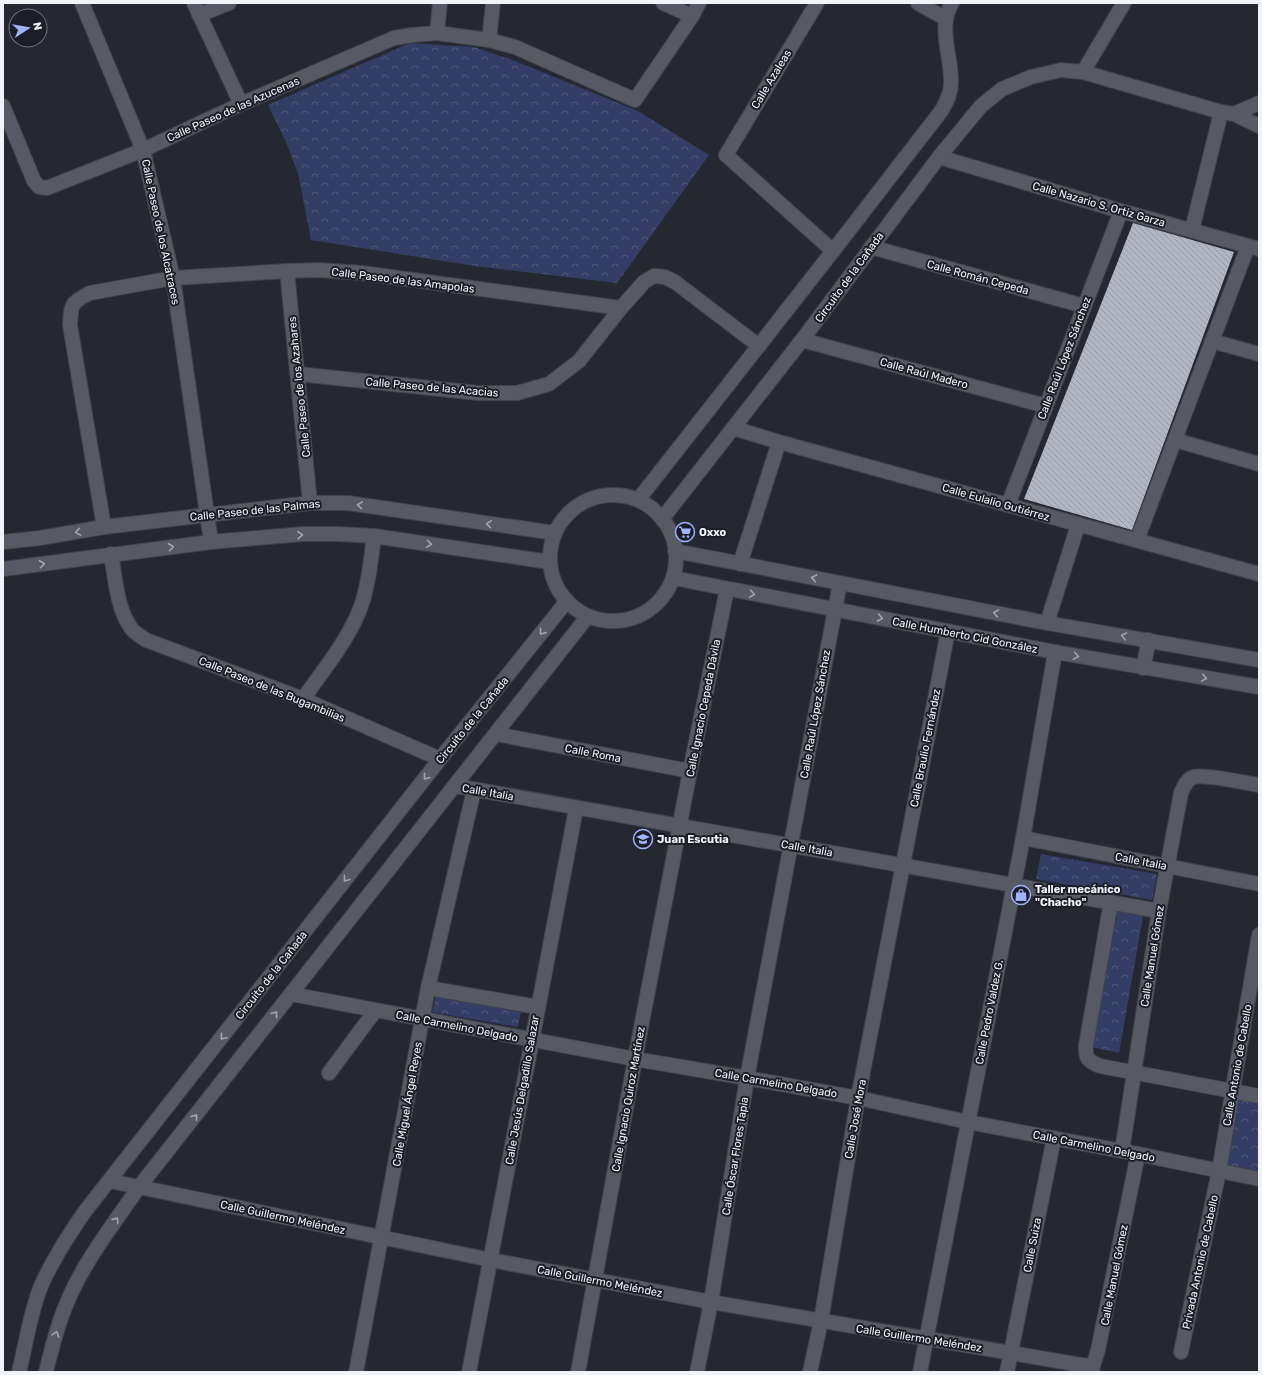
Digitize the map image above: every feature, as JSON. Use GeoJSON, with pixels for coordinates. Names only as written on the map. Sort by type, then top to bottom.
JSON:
{"type":"FeatureCollection","features":[{"type":"Feature","properties":{"kind":"street","name":"Calle Paseo de los Alcatraces"},"geometry":{"type":"LineString","coordinates":[[82,3],[143,150],[173,278],[211,542]]}},
{"type":"Feature","properties":{"kind":"street"},"geometry":{"type":"LineString","coordinates":[[229,3],[197,9],[241,104]]}},
{"type":"Feature","properties":{"kind":"street"},"geometry":{"type":"LineString","coordinates":[[437,33],[440,3]]}},
{"type":"Feature","properties":{"kind":"street"},"geometry":{"type":"LineString","coordinates":[[489,40],[493,3]]}},
{"type":"Feature","properties":{"kind":"street"},"geometry":{"type":"LineString","coordinates":[[663,3],[692,16],[699,3]]}},
{"type":"Feature","properties":{"kind":"street","name":"Calle Azaleas"},"geometry":{"type":"LineString","coordinates":[[817,3],[726,155],[833,251]]}},
{"type":"Feature","properties":{"kind":"street"},"geometry":{"type":"LineString","coordinates":[[918,3],[946,19]]}},
{"type":"Feature","properties":{"kind":"street"},"geometry":{"type":"LineString","coordinates":[[638,500],[942,110],[949,97],[951,84],[945,34],[946,19],[952,3]]}},
{"type":"Feature","properties":{"kind":"street"},"geometry":{"type":"LineString","coordinates":[[1083,72],[1124,3]]}},
{"type":"Feature","properties":{"kind":"street","name":"Calle Paseo de las Azucenas"},"geometry":{"type":"LineString","coordinates":[[3,106],[34,181],[39,187],[47,188],[143,150],[241,104],[394,38],[412,35],[437,33],[489,40],[515,47],[635,100],[692,16]]}},
{"type":"Feature","properties":{"kind":"street","name":"Circuito de la Cañada"},"geometry":{"type":"LineString","coordinates":[[662,519],[802,340],[939,157],[981,106],[1002,89],[1031,77],[1061,70],[1083,72],[1228,113],[1259,126]]}},
{"type":"Feature","properties":{"kind":"street"},"geometry":{"type":"LineString","coordinates":[[1192,230],[1228,113],[1259,103]]}},
{"type":"Feature","properties":{"kind":"street","name":"Calle Nazario S. Ortiz Garza"},"geometry":{"type":"LineString","coordinates":[[939,157],[1121,211],[1254,248]]}},
{"type":"Feature","properties":{"kind":"street","name":"Calle Raúl López Sánchez"},"geometry":{"type":"LineString","coordinates":[[1008,505],[1121,211]]}},
{"type":"Feature","properties":{"kind":"street","name":"Calle Román Cepeda"},"geometry":{"type":"LineString","coordinates":[[871,247],[1084,306]]}},
{"type":"Feature","properties":{"kind":"street"},"geometry":{"type":"LineString","coordinates":[[1137,540],[1212,341],[1254,248]]}},
{"type":"Feature","properties":{"kind":"street","name":"Calle Paseo de las Amapolas"},"geometry":{"type":"LineString","coordinates":[[104,527],[70,325],[71,308],[78,299],[90,293],[173,278],[319,270],[362,273],[621,308]]}},
{"type":"Feature","properties":{"kind":"street","name":"Calle Paseo de los Azahares"},"geometry":{"type":"LineString","coordinates":[[287,271],[310,503]]}},
{"type":"Feature","properties":{"kind":"street","name":"Calle Paseo de las Acacias"},"geometry":{"type":"LineString","coordinates":[[298,374],[478,393],[517,393],[549,384],[579,361],[621,308],[644,282],[654,276],[665,277],[675,282],[759,346]]}},
{"type":"Feature","properties":{"kind":"street","name":"Calle Raúl Madero"},"geometry":{"type":"LineString","coordinates":[[802,340],[1046,406]]}},
{"type":"Feature","properties":{"kind":"street"},"geometry":{"type":"LineString","coordinates":[[1212,341],[1259,354]]}},
{"type":"Feature","properties":{"kind":"street","name":"Calle Eulalio Gutiérrez"},"geometry":{"type":"LineString","coordinates":[[733,428],[1259,574]]}},
{"type":"Feature","properties":{"kind":"street"},"geometry":{"type":"LineString","coordinates":[[1175,440],[1259,464]]}},
{"type":"Feature","properties":{"kind":"street"},"geometry":{"type":"LineString","coordinates":[[740,564],[779,442]]}},
{"type":"Feature","properties":{"kind":"street"},"geometry":{"type":"LineString","coordinates":[[618,495],[638,500],[651,508],[662,519],[671,534],[675,551],[673,578],[663,596],[648,611],[629,619],[609,621],[588,616],[577,610],[559,591],[552,577],[550,562],[551,547],[555,533],[565,516],[580,504],[599,496],[618,495]]}},
{"type":"Feature","properties":{"kind":"street","name":"Calle Paseo de las Palmas"},"geometry":{"type":"LineString","coordinates":[[3,542],[40,538],[104,527],[310,503],[348,503],[555,533]]}},
{"type":"Feature","properties":{"kind":"street"},"geometry":{"type":"LineString","coordinates":[[1047,623],[1078,525]]}},
{"type":"Feature","properties":{"kind":"street"},"geometry":{"type":"LineString","coordinates":[[3,569],[211,542],[303,534],[374,536],[550,562]]}},
{"type":"Feature","properties":{"kind":"street"},"geometry":{"type":"LineString","coordinates":[[303,699],[342,642],[358,613],[368,580],[374,536]]}},
{"type":"Feature","properties":{"kind":"street"},"geometry":{"type":"LineString","coordinates":[[675,551],[1047,623],[1259,660]]}},
{"type":"Feature","properties":{"kind":"street","name":"Calle Paseo de las Bugambilias"},"geometry":{"type":"LineString","coordinates":[[111,554],[120,603],[124,616],[131,629],[146,640],[303,699],[440,759]]}},
{"type":"Feature","properties":{"kind":"street","name":"Calle Humberto Cid González"},"geometry":{"type":"LineString","coordinates":[[673,578],[1055,652],[1259,687]]}},
{"type":"Feature","properties":{"kind":"street","name":"Calle Raúl López Sánchez"},"geometry":{"type":"LineString","coordinates":[[791,845],[840,583]]}},
{"type":"Feature","properties":{"kind":"street","name":"Calle Ignacio Cepeda Dávila"},"geometry":{"type":"LineString","coordinates":[[680,826],[727,589]]}},
{"type":"Feature","properties":{"kind":"street","name":"Circuito de la Cañada"},"geometry":{"type":"LineString","coordinates":[[19,1372],[41,1287],[51,1266],[78,1222],[440,759],[567,601]]}},
{"type":"Feature","properties":{"kind":"street"},"geometry":{"type":"LineString","coordinates":[[46,1372],[64,1310],[73,1290],[88,1262],[139,1187],[456,786],[588,616]]}},
{"type":"Feature","properties":{"kind":"street","name":"Calle Braulio Fernández"},"geometry":{"type":"LineString","coordinates":[[903,866],[948,631]]}},
{"type":"Feature","properties":{"kind":"street"},"geometry":{"type":"LineString","coordinates":[[1143,668],[1149,640]]}},
{"type":"Feature","properties":{"kind":"street","name":"Calle Pedro Valdez G."},"geometry":{"type":"LineString","coordinates":[[920,1372],[1023,838],[1055,652]]}},
{"type":"Feature","properties":{"kind":"street","name":"Calle Roma"},"geometry":{"type":"LineString","coordinates":[[496,734],[690,771]]}},
{"type":"Feature","properties":{"kind":"street","name":"Calle Manuel Gómez"},"geometry":{"type":"LineString","coordinates":[[1122,1151],[1159,911],[1181,793],[1185,783],[1194,777],[1204,776],[1259,786]]}},
{"type":"Feature","properties":{"kind":"street","name":"Calle Italia"},"geometry":{"type":"LineString","coordinates":[[456,786],[1159,911]]}},
{"type":"Feature","properties":{"kind":"street","name":"Calle Miguel Ángel Reyes"},"geometry":{"type":"LineString","coordinates":[[356,1372],[428,988],[474,790]]}},
{"type":"Feature","properties":{"kind":"street","name":"Calle Jesús Delgadillo Salazar"},"geometry":{"type":"LineString","coordinates":[[470,1372],[576,808]]}},
{"type":"Feature","properties":{"kind":"street","name":"Calle Ignacio Quiroz Martínez"},"geometry":{"type":"LineString","coordinates":[[578,1372],[596,1281],[635,1059],[680,826]]}},
{"type":"Feature","properties":{"kind":"street","name":"Calle Italia"},"geometry":{"type":"LineString","coordinates":[[1023,838],[1259,884]]}},
{"type":"Feature","properties":{"kind":"street","name":"Calle Óscar Flores Tapia"},"geometry":{"type":"LineString","coordinates":[[697,1372],[711,1302],[747,1078],[791,845]]}},
{"type":"Feature","properties":{"kind":"street","name":"Calle José Mora"},"geometry":{"type":"LineString","coordinates":[[810,1372],[821,1321],[858,1098],[903,866]]}},
{"type":"Feature","properties":{"kind":"street"},"geometry":{"type":"LineString","coordinates":[[1111,902],[1086,1045],[1087,1058],[1092,1063],[1100,1066],[1259,1096]]}},
{"type":"Feature","properties":{"kind":"street","name":"Calle Antonio de Cabello"},"geometry":{"type":"LineString","coordinates":[[1219,1171],[1259,935]]}},
{"type":"Feature","properties":{"kind":"street"},"geometry":{"type":"LineString","coordinates":[[428,988],[538,1007]]}},
{"type":"Feature","properties":{"kind":"street","name":"Calle Carmelino Delgado"},"geometry":{"type":"LineString","coordinates":[[291,994],[635,1059],[858,1098],[968,1122],[1138,1154],[1259,1180]]}},
{"type":"Feature","properties":{"kind":"street"},"geometry":{"type":"LineString","coordinates":[[329,1073],[375,1011]]}},
{"type":"Feature","properties":{"kind":"street","name":"Calle Suiza"},"geometry":{"type":"LineString","coordinates":[[1007,1372],[1054,1138]]}},
{"type":"Feature","properties":{"kind":"street","name":"Calle Manuel Gómez"},"geometry":{"type":"LineString","coordinates":[[1092,1369],[1098,1350],[1138,1154]]}},
{"type":"Feature","properties":{"kind":"street","name":"Privada Antonio de Cabello"},"geometry":{"type":"LineString","coordinates":[[1181,1352],[1219,1171]]}},
{"type":"Feature","properties":{"kind":"street","name":"Calle Guillermo Meléndez"},"geometry":{"type":"LineString","coordinates":[[110,1181],[596,1281],[1011,1353],[1092,1369]]}},
{"type":"Feature","properties":{"kind":"green space"},"geometry":{"type":"Polygon","coordinates":[[[410,43],[474,47],[515,61],[638,111],[709,155],[617,283],[475,266],[311,240],[298,173],[285,140],[268,105],[410,43]]]}},
{"type":"Feature","properties":{"kind":"green space"},"geometry":{"type":"Polygon","coordinates":[[[1041,854],[1157,874],[1152,900],[1036,879],[1041,854]]]}},
{"type":"Feature","properties":{"kind":"green space"},"geometry":{"type":"Polygon","coordinates":[[[1118,910],[1143,916],[1119,1053],[1092,1047],[1118,910]]]}},
{"type":"Feature","properties":{"kind":"green space"},"geometry":{"type":"Polygon","coordinates":[[[436,996],[521,1012],[518,1027],[432,1012],[436,996]]]}},
{"type":"Feature","properties":{"kind":"green space"},"geometry":{"type":"Polygon","coordinates":[[[1235,1095],[1259,1100],[1259,1172],[1221,1165],[1235,1095]]]}},
{"type":"Feature","properties":{"kind":"building"},"geometry":{"type":"Polygon","coordinates":[[[1133,223],[1234,252],[1132,530],[1024,499],[1133,223]]]}},
{"type":"Feature","properties":{"kind":"place","name":"Oxxo"},"geometry":{"type":"Point","coordinates":[685,532]}},
{"type":"Feature","properties":{"kind":"place","name":"Juan Escutia"},"geometry":{"type":"Point","coordinates":[643,839]}},
{"type":"Feature","properties":{"kind":"place","name":"Taller mecánico \"Chacho\""},"geometry":{"type":"Point","coordinates":[1021,895]}}]}
